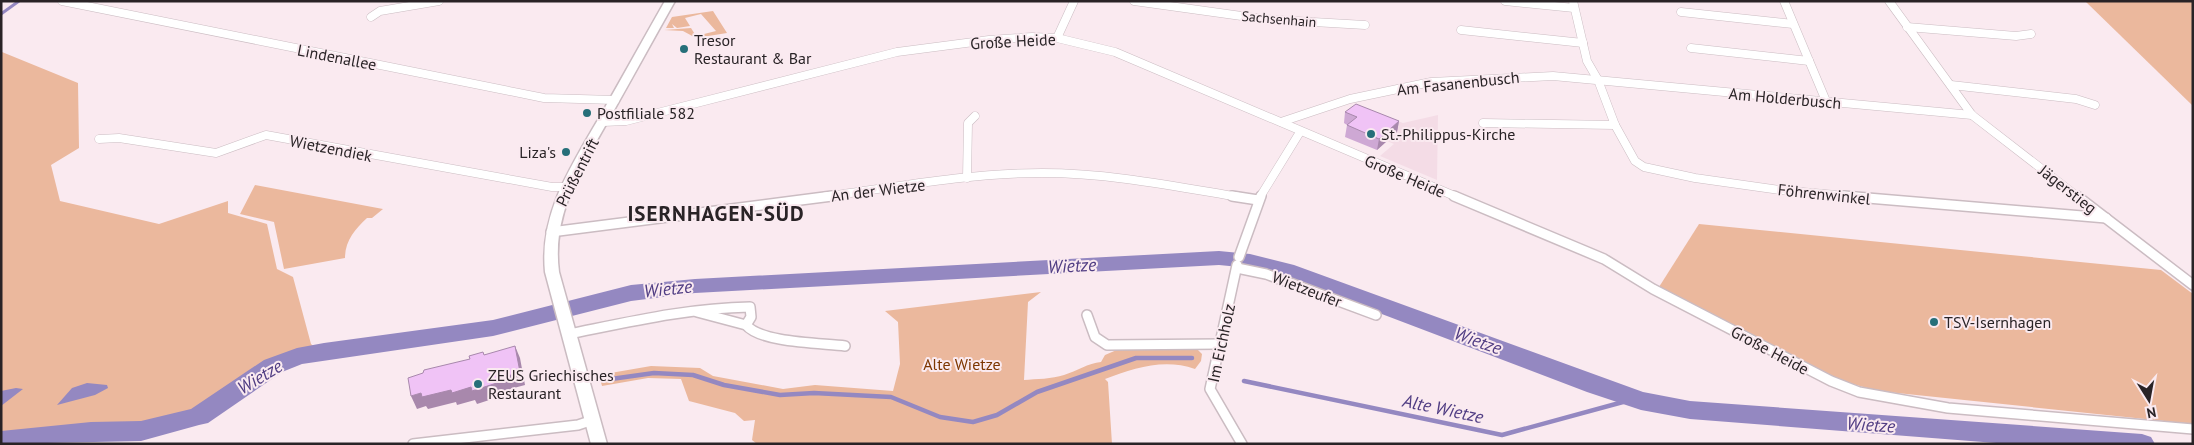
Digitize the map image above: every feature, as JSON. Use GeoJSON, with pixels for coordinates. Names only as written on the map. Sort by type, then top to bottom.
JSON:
{"type":"FeatureCollection","features":[{"type":"Feature","properties":{"kind":"main road","name":"Prüßentrift"},"geometry":{"type":"LineString","coordinates":[[599,444],[551,264],[554,217],[566,187],[670,1]]}},
{"type":"Feature","properties":{"kind":"street","name":"Lindenallee"},"geometry":{"type":"LineString","coordinates":[[62,1],[544,98],[614,100]]}},
{"type":"Feature","properties":{"kind":"street"},"geometry":{"type":"LineString","coordinates":[[371,17],[380,11],[439,1]]}},
{"type":"Feature","properties":{"kind":"street"},"geometry":{"type":"LineString","coordinates":[[1057,38],[1074,1]]}},
{"type":"Feature","properties":{"kind":"street","name":"Sachsenhain"},"geometry":{"type":"LineString","coordinates":[[1134,1],[1263,19],[1365,25]]}},
{"type":"Feature","properties":{"kind":"street"},"geometry":{"type":"LineString","coordinates":[[1505,1],[1573,5],[1587,61],[1598,80]]}},
{"type":"Feature","properties":{"kind":"street"},"geometry":{"type":"LineString","coordinates":[[1784,1],[1826,101]]}},
{"type":"Feature","properties":{"kind":"street","name":"Jägerstieg"},"geometry":{"type":"LineString","coordinates":[[1889,1],[1972,115],[2193,285]]}},
{"type":"Feature","properties":{"kind":"street"},"geometry":{"type":"LineString","coordinates":[[1681,12],[1793,24]]}},
{"type":"Feature","properties":{"kind":"street"},"geometry":{"type":"LineString","coordinates":[[1908,27],[2016,36],[2031,34]]}},
{"type":"Feature","properties":{"kind":"street"},"geometry":{"type":"LineString","coordinates":[[1461,30],[1583,42]]}},
{"type":"Feature","properties":{"kind":"street","name":"Große Heide"},"geometry":{"type":"LineString","coordinates":[[603,122],[626,121],[897,52],[997,39],[1057,38],[1115,52],[1281,122],[1300,132],[1604,259],[1653,289],[1832,382],[1859,392],[1948,408],[2193,429]]}},
{"type":"Feature","properties":{"kind":"street"},"geometry":{"type":"LineString","coordinates":[[1691,48],[1809,61]]}},
{"type":"Feature","properties":{"kind":"street","name":"Am Fasanenbusch"},"geometry":{"type":"LineString","coordinates":[[1281,122],[1376,92],[1431,82],[1544,76],[1598,80]]}},
{"type":"Feature","properties":{"kind":"street","name":"Am Holderbusch"},"geometry":{"type":"LineString","coordinates":[[1598,80],[1972,115]]}},
{"type":"Feature","properties":{"kind":"street","name":"Föhrenwinkel"},"geometry":{"type":"LineString","coordinates":[[1598,80],[1615,125],[1636,162],[1656,172],[1780,190],[2106,218]]}},
{"type":"Feature","properties":{"kind":"street"},"geometry":{"type":"LineString","coordinates":[[1950,85],[2076,99],[2095,106]]}},
{"type":"Feature","properties":{"kind":"street"},"geometry":{"type":"LineString","coordinates":[[967,178],[968,123],[975,116]]}},
{"type":"Feature","properties":{"kind":"street"},"geometry":{"type":"LineString","coordinates":[[1483,123],[1615,125]]}},
{"type":"Feature","properties":{"kind":"street","name":"Im Eichholz"},"geometry":{"type":"LineString","coordinates":[[1242,444],[1221,411],[1210,389],[1238,263],[1258,200],[1300,132]]}},
{"type":"Feature","properties":{"kind":"street","name":"Wietzendiek"},"geometry":{"type":"LineString","coordinates":[[99,139],[119,138],[216,153],[266,135],[542,185],[566,187]]}},
{"type":"Feature","properties":{"kind":"street","name":"An der Wietze"},"geometry":{"type":"LineString","coordinates":[[552,232],[967,178],[1041,172],[1117,176],[1258,200]]}},
{"type":"Feature","properties":{"kind":"street","name":"Wietzeufer"},"geometry":{"type":"LineString","coordinates":[[1238,263],[1376,315]]}},
{"type":"Feature","properties":{"kind":"street"},"geometry":{"type":"LineString","coordinates":[[569,334],[687,310],[719,307],[750,307],[753,312],[751,319],[746,325]]}},
{"type":"Feature","properties":{"kind":"street"},"geometry":{"type":"LineString","coordinates":[[687,310],[746,325],[751,331],[764,336],[845,346]]}},
{"type":"Feature","properties":{"kind":"street"},"geometry":{"type":"LineString","coordinates":[[1087,315],[1092,334],[1098,341],[1107,345],[1219,344]]}},
{"type":"Feature","properties":{"kind":"street"},"geometry":{"type":"LineString","coordinates":[[413,444],[578,425],[593,420]]}},
{"type":"Feature","properties":{"kind":"shaded area"},"geometry":{"type":"Polygon","coordinates":[[[1363,107],[1403,123],[1438,115],[1437,180],[1380,156],[1394,144],[1387,141],[1363,107]]]}},
{"type":"Feature","properties":{"kind":"shaded area"},"geometry":{"type":"Polygon","coordinates":[[[87,383],[107,385],[108,388],[95,395],[57,405],[72,388],[87,383]]]}},
{"type":"Feature","properties":{"kind":"shaded area"},"geometry":{"type":"Polygon","coordinates":[[[16,388],[23,389],[1,406],[1,391],[16,388]]]}},
{"type":"Feature","properties":{"kind":"green space"},"geometry":{"type":"Polygon","coordinates":[[[2085,1],[2193,1],[2193,106],[2085,1]]]}},
{"type":"Feature","properties":{"kind":"green space"},"geometry":{"type":"Polygon","coordinates":[[[713,11],[727,33],[696,38],[683,31],[664,30],[691,28],[696,36],[716,31],[701,14],[685,18],[690,26],[677,28],[672,24],[674,28],[666,28],[672,17],[713,11]]]}},
{"type":"Feature","properties":{"kind":"green space"},"geometry":{"type":"Polygon","coordinates":[[[2,52],[78,83],[79,148],[51,165],[60,201],[159,224],[228,201],[228,213],[267,224],[277,269],[293,277],[311,344],[322,354],[298,359],[275,368],[200,418],[138,433],[90,434],[1,443],[2,52]]]}},
{"type":"Feature","properties":{"kind":"green space"},"geometry":{"type":"Polygon","coordinates":[[[255,185],[383,209],[372,218],[367,218],[355,231],[347,246],[345,258],[284,269],[274,222],[240,214],[255,185]]]}},
{"type":"Feature","properties":{"kind":"green space","name":"TSV-Isernhagen"},"geometry":{"type":"Polygon","coordinates":[[[1699,224],[2161,270],[2193,294],[2193,424],[1878,391],[1838,380],[1659,287],[1699,224]]]}},
{"type":"Feature","properties":{"kind":"green space","name":"Alte Wietze"},"geometry":{"type":"Polygon","coordinates":[[[1041,292],[1028,302],[1024,380],[1064,375],[1101,362],[1105,355],[1119,349],[1197,349],[1202,354],[1201,361],[1195,369],[1172,364],[1161,364],[1138,368],[1105,379],[1108,382],[1112,444],[757,444],[752,440],[755,420],[744,421],[735,413],[689,401],[681,379],[648,378],[602,386],[599,375],[651,366],[700,368],[713,376],[783,389],[815,385],[893,391],[900,364],[898,322],[885,311],[1041,292]]]}},
{"type":"Feature","properties":{"kind":"building"},"geometry":{"type":"Polygon","coordinates":[[[1356,104],[1399,121],[1379,139],[1347,125],[1357,117],[1345,112],[1356,104]]]}},
{"type":"Feature","properties":{"kind":"building"},"geometry":{"type":"Polygon","coordinates":[[[515,346],[520,372],[505,377],[506,380],[472,391],[471,387],[452,393],[451,390],[422,397],[421,393],[411,396],[408,378],[423,373],[424,370],[470,359],[469,356],[483,352],[484,355],[515,346]]]}},
{"type":"Feature","properties":{"kind":"waterway"},"geometry":{"type":"LineString","coordinates":[[1,14],[19,1]]}},
{"type":"Feature","properties":{"kind":"waterway","name":"Wietze"},"geometry":{"type":"LineString","coordinates":[[1,441],[67,436],[91,432],[141,431],[199,416],[273,366],[297,357],[324,351],[493,328],[631,293],[695,286],[914,276],[1171,259],[1219,258],[1250,261],[1286,270],[1596,386],[1641,401],[1690,410],[2142,444]]}},
{"type":"Feature","properties":{"kind":"waterway","name":"Alte Wietze"},"geometry":{"type":"LineString","coordinates":[[604,380],[654,373],[693,375],[724,385],[780,395],[814,393],[891,397],[940,417],[973,422],[997,415],[1037,392],[1136,358],[1192,358]]}},
{"type":"Feature","properties":{"kind":"waterway","name":"Alte Wietze"},"geometry":{"type":"LineString","coordinates":[[1244,381],[1502,435],[1634,399]]}},
{"type":"Feature","properties":{"kind":"place","name":"Tresor Restaurant & Bar"},"geometry":{"type":"Point","coordinates":[684,49]}},
{"type":"Feature","properties":{"kind":"place","name":"Postfiliale 582"},"geometry":{"type":"Point","coordinates":[587,113]}},
{"type":"Feature","properties":{"kind":"place","name":"St.-Philippus-Kirche"},"geometry":{"type":"Point","coordinates":[1371,134]}},
{"type":"Feature","properties":{"kind":"place","name":"Liza's"},"geometry":{"type":"Point","coordinates":[566,152]}},
{"type":"Feature","properties":{"kind":"place","name":"TSV-Isernhagen"},"geometry":{"type":"Point","coordinates":[1934,322]}},
{"type":"Feature","properties":{"kind":"place","name":"ZEUS Griechisches Restaurant"},"geometry":{"type":"Point","coordinates":[478,384]}},
{"type":"Feature","properties":{"kind":"district","name":"ISERNHAGEN-SÜD"},"geometry":{"type":"Point","coordinates":[716,214]}}]}
